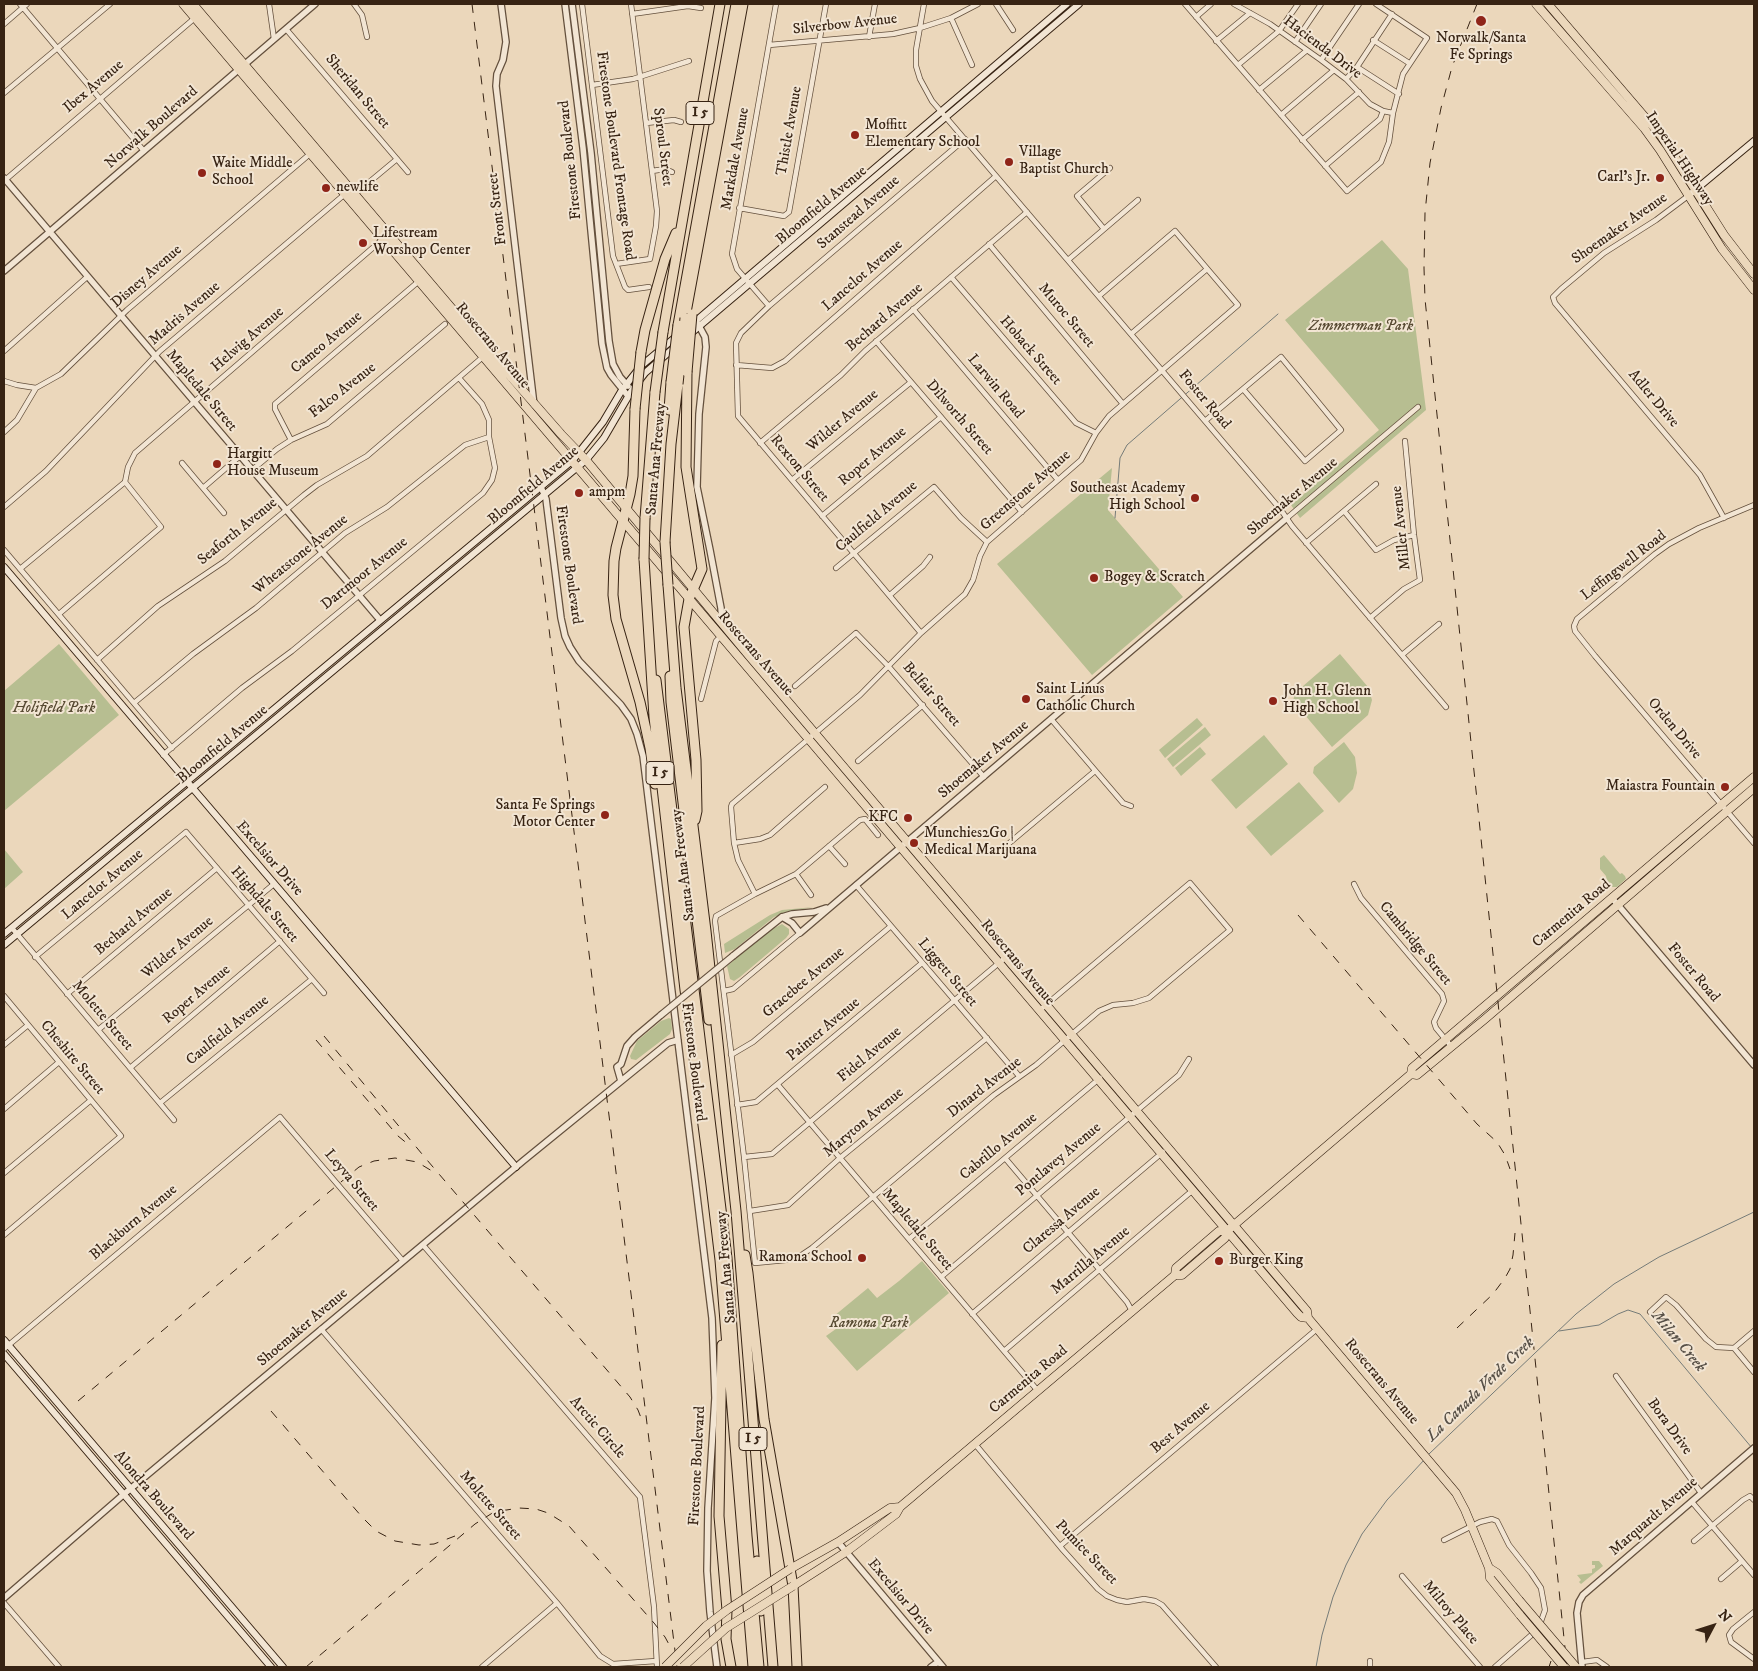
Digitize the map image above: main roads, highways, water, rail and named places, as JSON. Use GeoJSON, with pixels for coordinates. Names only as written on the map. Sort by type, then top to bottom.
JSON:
{"type":"FeatureCollection","features":[{"type":"Feature","properties":{"kind":"highway","name":"Santa Ana Freeway"},"geometry":{"type":"LineString","coordinates":[[720,4],[663,332],[655,392],[645,518],[644,559],[654,727],[720,1260],[753,1667]]}},
{"type":"Feature","properties":{"kind":"highway"},"geometry":{"type":"LineString","coordinates":[[674,383],[678,325],[736,4]]}},
{"type":"Feature","properties":{"kind":"highway","name":"Santa Ana Freeway"},"geometry":{"type":"LineString","coordinates":[[743,4],[696,250],[693,320],[674,383],[665,542],[674,661],[736,1211],[772,1667]]}},
{"type":"Feature","properties":{"kind":"highway"},"geometry":{"type":"LineString","coordinates":[[672,876],[661,826],[650,748],[616,619],[613,595],[614,561],[633,476],[635,409],[645,330],[664,259],[681,222]]}},
{"type":"Feature","properties":{"kind":"highway"},"geometry":{"type":"LineString","coordinates":[[693,320],[687,372],[686,467],[702,569],[689,599],[684,627],[696,760],[697,811],[693,830]]}},
{"type":"Feature","properties":{"kind":"highway"},"geometry":{"type":"LineString","coordinates":[[674,661],[669,677],[671,702],[699,925],[732,1229],[758,1580],[767,1667]]}},
{"type":"Feature","properties":{"kind":"highway"},"geometry":{"type":"LineString","coordinates":[[650,669],[656,678],[722,1212],[759,1667]]}},
{"type":"Feature","properties":{"kind":"highway"},"geometry":{"type":"LineString","coordinates":[[736,1211],[748,1274],[762,1409],[793,1586],[797,1667]]}},
{"type":"Feature","properties":{"kind":"highway"},"geometry":{"type":"LineString","coordinates":[[720,1260],[719,1303],[722,1348],[719,1516],[727,1610],[726,1639],[731,1667]]}},
{"type":"Feature","properties":{"kind":"main road","name":"Rosecrans Avenue"},"geometry":{"type":"LineString","coordinates":[[183,4],[198,16],[314,151],[356,194],[386,236]]}},
{"type":"Feature","properties":{"kind":"main road","name":"Rosecrans Avenue"},"geometry":{"type":"LineString","coordinates":[[192,4],[198,16]]}},
{"type":"Feature","properties":{"kind":"main road","name":"Bloomfield Avenue"},"geometry":{"type":"LineString","coordinates":[[1024,46],[1068,4]]}},
{"type":"Feature","properties":{"kind":"main road","name":"Bloomfield Avenue"},"geometry":{"type":"LineString","coordinates":[[575,464],[579,453],[627,390],[693,320],[747,281],[907,145],[941,111],[981,82],[1079,4]]}},
{"type":"Feature","properties":{"kind":"main road","name":"Imperial Highway"},"geometry":{"type":"LineString","coordinates":[[1536,4],[1644,128],[1754,274]]}},
{"type":"Feature","properties":{"kind":"main road","name":"Imperial Highway"},"geometry":{"type":"LineString","coordinates":[[1548,4],[1662,137],[1722,250],[1754,290]]}},
{"type":"Feature","properties":{"kind":"main road","name":"Bloomfield Avenue"},"geometry":{"type":"LineString","coordinates":[[907,145],[946,117],[981,82]]}},
{"type":"Feature","properties":{"kind":"main road","name":"Shoemaker Avenue"},"geometry":{"type":"LineString","coordinates":[[1692,193],[1754,141]]}},
{"type":"Feature","properties":{"kind":"main road","name":"Rosecrans Avenue"},"geometry":{"type":"LineString","coordinates":[[314,151],[345,194],[423,278],[532,407],[575,464],[689,599],[780,705],[813,736]]}},
{"type":"Feature","properties":{"kind":"main road","name":"Bloomfield Avenue"},"geometry":{"type":"LineString","coordinates":[[4,945],[380,620],[575,464],[586,460],[604,438],[627,390]]}},
{"type":"Feature","properties":{"kind":"main road","name":"Rosecrans Avenue"},"geometry":{"type":"LineString","coordinates":[[532,407],[586,460],[787,699],[813,736],[1231,1228],[1300,1317],[1308,1318]]}},
{"type":"Feature","properties":{"kind":"main road","name":"Bloomfield Avenue"},"geometry":{"type":"LineString","coordinates":[[4,934],[364,644],[542,490]]}},
{"type":"Feature","properties":{"kind":"main road","name":"Excelsior Drive"},"geometry":{"type":"LineString","coordinates":[[4,567],[516,1167]]}},
{"type":"Feature","properties":{"kind":"main road"},"geometry":{"type":"LineString","coordinates":[[379,631],[380,620],[389,623]]}},
{"type":"Feature","properties":{"kind":"main road"},"geometry":{"type":"LineString","coordinates":[[355,642],[364,644],[364,634]]}},
{"type":"Feature","properties":{"kind":"main road"},"geometry":{"type":"LineString","coordinates":[[753,674],[760,668]]}},
{"type":"Feature","properties":{"kind":"main road"},"geometry":{"type":"LineString","coordinates":[[768,691],[774,684]]}},
{"type":"Feature","properties":{"kind":"main road"},"geometry":{"type":"LineString","coordinates":[[780,705],[787,699]]}},
{"type":"Feature","properties":{"kind":"main road","name":"Carmenita Road"},"geometry":{"type":"LineString","coordinates":[[683,1667],[726,1628],[846,1552],[896,1514],[900,1507],[1132,1310],[1175,1275],[1182,1275],[1225,1238],[1231,1228],[1411,1074],[1412,1068],[1445,1039],[1754,777]]}},
{"type":"Feature","properties":{"kind":"main road","name":"Carmenita Road"},"geometry":{"type":"LineString","coordinates":[[1411,1074],[1417,1075],[1754,788]]}},
{"type":"Feature","properties":{"kind":"main road","name":"Rosecrans Avenue"},"geometry":{"type":"LineString","coordinates":[[1164,1150],[1193,1190],[1298,1300],[1307,1311],[1308,1318],[1459,1497],[1489,1568],[1490,1578],[1564,1667]]}},
{"type":"Feature","properties":{"kind":"main road"},"geometry":{"type":"LineString","coordinates":[[1291,1306],[1298,1300]]}},
{"type":"Feature","properties":{"kind":"main road","name":"Alondra Boulevard"},"geometry":{"type":"LineString","coordinates":[[5,1345],[283,1667]]}},
{"type":"Feature","properties":{"kind":"main road","name":"Alondra Boulevard"},"geometry":{"type":"LineString","coordinates":[[4,1354],[271,1667]]}},
{"type":"Feature","properties":{"kind":"main road","name":"Carmenita Road"},"geometry":{"type":"LineString","coordinates":[[665,1667],[695,1636],[727,1610],[890,1508],[900,1507]]}},
{"type":"Feature","properties":{"kind":"main road","name":"Rosecrans Avenue"},"geometry":{"type":"LineString","coordinates":[[1489,1568],[1497,1573],[1519,1600],[1580,1665]]}},
{"type":"Feature","properties":{"kind":"main road"},"geometry":{"type":"LineString","coordinates":[[252,1646],[260,1640]]}},
{"type":"Feature","properties":{"kind":"waterway"},"geometry":{"type":"LineString","coordinates":[[1115,518],[1120,458],[1127,445],[1278,314]]}},
{"type":"Feature","properties":{"kind":"waterway","name":"La Canada Verde Creek"},"geometry":{"type":"LineString","coordinates":[[1429,1454],[1576,1314],[1614,1284],[1659,1257],[1754,1212]]}},
{"type":"Feature","properties":{"kind":"waterway","name":"Milan Creek"},"geometry":{"type":"LineString","coordinates":[[1559,1331],[1599,1325],[1628,1310],[1640,1314],[1752,1448]]}},
{"type":"Feature","properties":{"kind":"waterway","name":"La Canada Verde Creek"},"geometry":{"type":"LineString","coordinates":[[1316,1667],[1322,1635],[1333,1597],[1346,1565],[1362,1534],[1387,1500],[1425,1459]]}},
{"type":"Feature","properties":{"kind":"railway"},"geometry":{"type":"LineString","coordinates":[[472,4],[677,1667]]}},
{"type":"Feature","properties":{"kind":"railway"},"geometry":{"type":"LineString","coordinates":[[1477,4],[1452,67],[1441,108],[1430,163],[1425,213],[1425,299],[1567,1667]]}},
{"type":"Feature","properties":{"kind":"railway"},"geometry":{"type":"LineString","coordinates":[[1298,915],[1477,1124],[1497,1142],[1505,1155],[1510,1169]]}},
{"type":"Feature","properties":{"kind":"railway"},"geometry":{"type":"LineString","coordinates":[[324,1036],[427,1160],[630,1397],[643,1423]]}},
{"type":"Feature","properties":{"kind":"railway"},"geometry":{"type":"LineString","coordinates":[[316,1040],[398,1136],[409,1145]]}},
{"type":"Feature","properties":{"kind":"railway"},"geometry":{"type":"LineString","coordinates":[[78,1401],[359,1167],[374,1161],[395,1158],[417,1162],[432,1171]]}},
{"type":"Feature","properties":{"kind":"railway"},"geometry":{"type":"LineString","coordinates":[[1457,1328],[1493,1294],[1505,1278],[1510,1269],[1515,1233]]}},
{"type":"Feature","properties":{"kind":"railway"},"geometry":{"type":"LineString","coordinates":[[271,1411],[376,1531],[395,1541],[419,1545],[434,1544],[455,1536]]}},
{"type":"Feature","properties":{"kind":"railway"},"geometry":{"type":"LineString","coordinates":[[306,1667],[475,1524],[494,1512],[519,1508],[536,1509],[548,1513],[569,1526],[654,1623],[672,1650]]}},
{"type":"Feature","properties":{"kind":"railway"},"geometry":{"type":"LineString","coordinates":[[1558,1667],[1560,1652]]}},
{"type":"Feature","properties":{"kind":"railway"},"geometry":{"type":"LineString","coordinates":[[1549,1667],[1551,1661]]}},
{"type":"Feature","properties":{"kind":"place","name":"Norwalk/Santa Fe Springs"},"geometry":{"type":"Point","coordinates":[1481,21]}},
{"type":"Feature","properties":{"kind":"place","name":"Moffitt Elementary School"},"geometry":{"type":"Point","coordinates":[855,135]}},
{"type":"Feature","properties":{"kind":"place","name":"Village Baptist Church"},"geometry":{"type":"Point","coordinates":[1009,162]}},
{"type":"Feature","properties":{"kind":"place","name":"Waite Middle School"},"geometry":{"type":"Point","coordinates":[202,173]}},
{"type":"Feature","properties":{"kind":"place","name":"Carl's Jr."},"geometry":{"type":"Point","coordinates":[1660,178]}},
{"type":"Feature","properties":{"kind":"place","name":"newlife"},"geometry":{"type":"Point","coordinates":[326,188]}},
{"type":"Feature","properties":{"kind":"place","name":"Lifestream Worshop Center"},"geometry":{"type":"Point","coordinates":[363,243]}},
{"type":"Feature","properties":{"kind":"place","name":"Hargitt House Museum"},"geometry":{"type":"Point","coordinates":[217,464]}},
{"type":"Feature","properties":{"kind":"place","name":"ampm"},"geometry":{"type":"Point","coordinates":[579,493]}},
{"type":"Feature","properties":{"kind":"place","name":"Southeast Academy High School"},"geometry":{"type":"Point","coordinates":[1195,498]}},
{"type":"Feature","properties":{"kind":"place","name":"Bogey & Scratch"},"geometry":{"type":"Point","coordinates":[1094,578]}},
{"type":"Feature","properties":{"kind":"place","name":"Saint Linus Catholic Church"},"geometry":{"type":"Point","coordinates":[1026,699]}},
{"type":"Feature","properties":{"kind":"place","name":"John H. Glenn High School"},"geometry":{"type":"Point","coordinates":[1273,701]}},
{"type":"Feature","properties":{"kind":"place","name":"Maiastra Fountain"},"geometry":{"type":"Point","coordinates":[1725,787]}},
{"type":"Feature","properties":{"kind":"place","name":"Santa Fe Springs Motor Center"},"geometry":{"type":"Point","coordinates":[605,815]}},
{"type":"Feature","properties":{"kind":"place","name":"KFC"},"geometry":{"type":"Point","coordinates":[908,818]}},
{"type":"Feature","properties":{"kind":"place","name":"Munchies2Go | Medical Marijuana"},"geometry":{"type":"Point","coordinates":[914,843]}},
{"type":"Feature","properties":{"kind":"place","name":"Ramona School"},"geometry":{"type":"Point","coordinates":[862,1258]}},
{"type":"Feature","properties":{"kind":"place","name":"Burger King"},"geometry":{"type":"Point","coordinates":[1219,1261]}},
{"type":"Feature","properties":{"kind":"park label","name":"Zimmerman Park"},"geometry":{"type":"Point","coordinates":[1361,327]}},
{"type":"Feature","properties":{"kind":"park label","name":"Holifield Park"},"geometry":{"type":"Point","coordinates":[54,709]}},
{"type":"Feature","properties":{"kind":"park label","name":"Ramona Park"},"geometry":{"type":"Point","coordinates":[869,1324]}}]}
